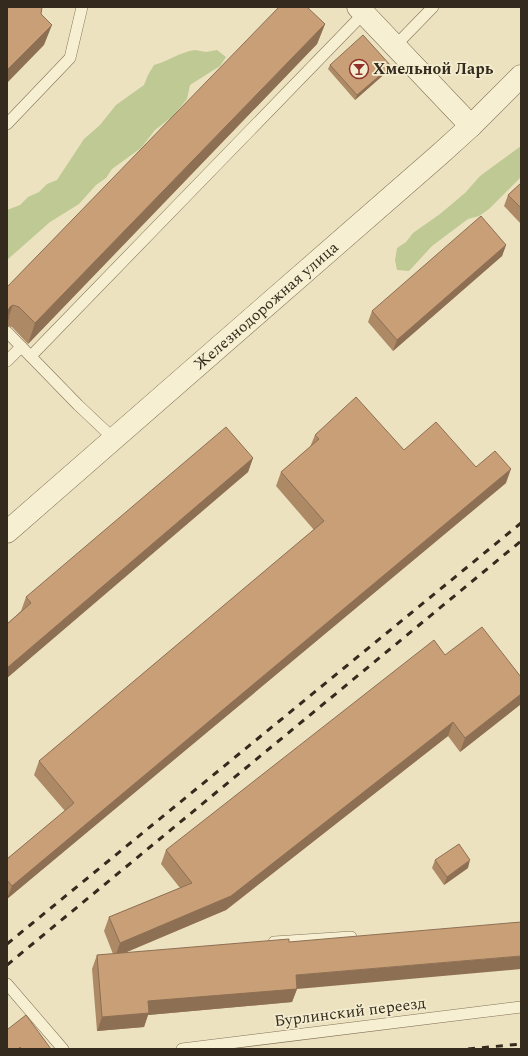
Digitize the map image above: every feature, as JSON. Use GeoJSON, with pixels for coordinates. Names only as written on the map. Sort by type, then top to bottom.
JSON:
{"type":"FeatureCollection","features":[{"type":"Feature","properties":{"kind":"street"},"geometry":{"type":"LineString","coordinates":[[361,10],[471,126]]}},
{"type":"Feature","properties":{"kind":"street","name":"Железнодорожная улица"},"geometry":{"type":"LineString","coordinates":[[7,532],[471,126],[521,76]]}},
{"type":"Feature","properties":{"kind":"lane"},"geometry":{"type":"LineString","coordinates":[[7,124],[70,58],[82,7]]}},
{"type":"Feature","properties":{"kind":"lane"},"geometry":{"type":"LineString","coordinates":[[395,46],[432,7]]}},
{"type":"Feature","properties":{"kind":"lane"},"geometry":{"type":"LineString","coordinates":[[31,356],[361,10]]}},
{"type":"Feature","properties":{"kind":"lane"},"geometry":{"type":"LineString","coordinates":[[7,332],[78,405],[113,438]]}},
{"type":"Feature","properties":{"kind":"lane"},"geometry":{"type":"LineString","coordinates":[[7,360],[21,347]]}},
{"type":"Feature","properties":{"kind":"lane"},"geometry":{"type":"LineString","coordinates":[[260,943],[362,936]]}},
{"type":"Feature","properties":{"kind":"lane"},"geometry":{"type":"LineString","coordinates":[[7,984],[62,1049]]}},
{"type":"Feature","properties":{"kind":"lane","name":"Бурлинский переезд"},"geometry":{"type":"LineString","coordinates":[[182,1049],[521,1007]]}},
{"type":"Feature","properties":{"kind":"green space"},"geometry":{"type":"Polygon","coordinates":[[[195,50],[206,52],[217,50],[226,57],[220,66],[190,85],[187,99],[173,116],[155,130],[141,148],[112,169],[106,178],[96,185],[79,204],[50,222],[7,260],[7,210],[20,205],[28,197],[39,192],[47,184],[57,180],[84,139],[100,125],[116,105],[144,85],[154,65],[195,50]]]}},
{"type":"Feature","properties":{"kind":"green space"},"geometry":{"type":"Polygon","coordinates":[[[521,146],[521,177],[489,209],[479,216],[468,219],[432,246],[409,271],[397,270],[395,260],[397,248],[406,242],[413,233],[440,214],[465,193],[480,176],[521,146]]]}},
{"type":"Feature","properties":{"kind":"building"},"geometry":{"type":"Polygon","coordinates":[[[7,7],[42,7],[41,14],[52,25],[7,70],[7,7]]]}},
{"type":"Feature","properties":{"kind":"building"},"geometry":{"type":"Polygon","coordinates":[[[279,7],[307,7],[325,24],[35,323],[19,307],[13,305],[8,310],[9,317],[7,319],[7,287],[279,7]]]}},
{"type":"Feature","properties":{"kind":"building","name":"Хмельной Ларь"},"geometry":{"type":"Polygon","coordinates":[[[363,35],[391,66],[357,95],[330,65],[363,35]]]}},
{"type":"Feature","properties":{"kind":"building"},"geometry":{"type":"Polygon","coordinates":[[[521,183],[521,208],[508,195],[521,183]]]}},
{"type":"Feature","properties":{"kind":"building"},"geometry":{"type":"Polygon","coordinates":[[[481,216],[506,245],[397,340],[372,311],[481,216]]]}},
{"type":"Feature","properties":{"kind":"building"},"geometry":{"type":"Polygon","coordinates":[[[356,397],[404,450],[436,422],[476,467],[495,451],[511,469],[12,886],[7,880],[7,859],[74,803],[39,761],[324,521],[281,472],[319,439],[315,435],[356,397]]]}},
{"type":"Feature","properties":{"kind":"building"},"geometry":{"type":"Polygon","coordinates":[[[226,427],[253,458],[7,668],[7,624],[31,603],[26,597],[226,427]]]}},
{"type":"Feature","properties":{"kind":"building"},"geometry":{"type":"Polygon","coordinates":[[[482,627],[521,677],[521,694],[465,738],[453,722],[231,896],[120,943],[109,917],[192,883],[166,850],[434,640],[445,655],[482,627]]]}},
{"type":"Feature","properties":{"kind":"building"},"geometry":{"type":"Polygon","coordinates":[[[459,844],[470,860],[447,877],[435,860],[459,844]]]}},
{"type":"Feature","properties":{"kind":"building"},"geometry":{"type":"Polygon","coordinates":[[[521,922],[521,956],[296,975],[297,989],[148,1001],[149,1013],[102,1017],[97,955],[289,939],[289,942],[521,922]]]}},
{"type":"Feature","properties":{"kind":"building"},"geometry":{"type":"Polygon","coordinates":[[[26,1015],[51,1049],[22,1049],[20,1047],[18,1049],[7,1049],[7,1029],[26,1015]]]}},
{"type":"Feature","properties":{"kind":"railway"},"geometry":{"type":"LineString","coordinates":[[7,944],[521,523]]}},
{"type":"Feature","properties":{"kind":"railway"},"geometry":{"type":"LineString","coordinates":[[7,965],[521,541]]}},
{"type":"Feature","properties":{"kind":"railway"},"geometry":{"type":"LineString","coordinates":[[468,1049],[521,1044]]}},
{"type":"Feature","properties":{"kind":"place","name":"Хмельной Ларь"},"geometry":{"type":"Point","coordinates":[359,69]}}]}
